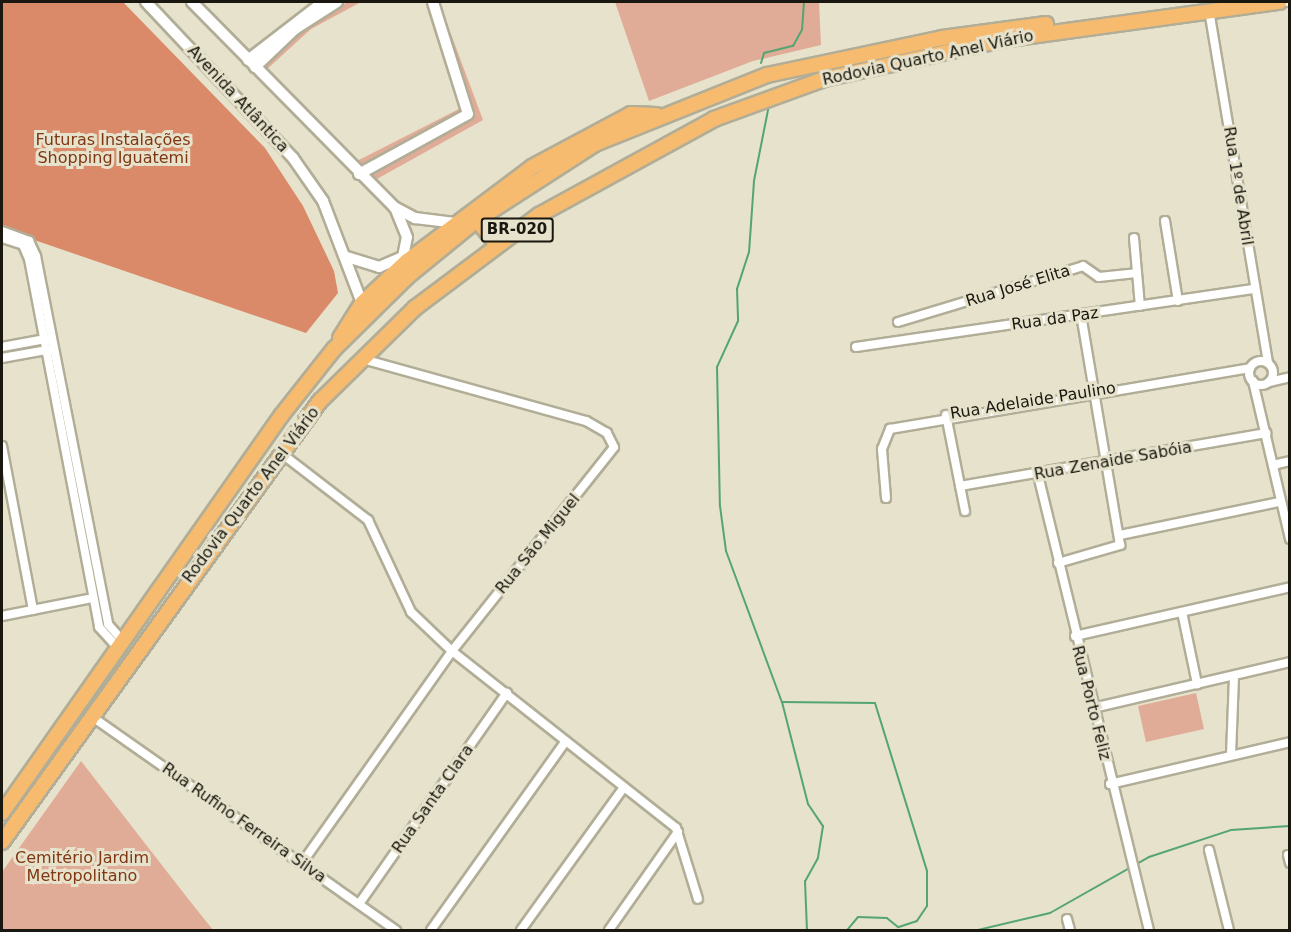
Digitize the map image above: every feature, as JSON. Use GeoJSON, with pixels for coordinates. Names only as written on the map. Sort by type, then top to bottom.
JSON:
{"type":"FeatureCollection","features":[{"type":"Feature","properties":{"kind":"highway","name":"Rodovia Quarto Anel Viário"},"geometry":{"type":"LineString","coordinates":[[2,813],[119,644],[334,349],[407,278],[477,220],[595,144],[656,115],[767,75],[942,38],[1212,6],[1279,2]]}},
{"type":"Feature","properties":{"kind":"highway","name":"Rodovia Quarto Anel Viário"},"geometry":{"type":"LineString","coordinates":[[2,842],[279,452],[361,358],[496,245],[574,193],[684,134],[824,79],[1008,39],[1212,6]]}},
{"type":"Feature","properties":{"kind":"highway"},"geometry":{"type":"LineString","coordinates":[[334,349],[362,303],[453,223],[532,167],[602,127],[631,114],[656,115]]}},
{"type":"Feature","properties":{"kind":"highway"},"geometry":{"type":"LineString","coordinates":[[477,220],[496,245]]}},
{"type":"Feature","properties":{"kind":"highway"},"geometry":{"type":"LineString","coordinates":[[189,547],[205,556]]}},
{"type":"Feature","properties":{"kind":"highway"},"geometry":{"type":"LineString","coordinates":[[119,644],[138,650]]}},
{"type":"Feature","properties":{"kind":"street","name":"Avenida Atlântica"},"geometry":{"type":"LineString","coordinates":[[146,2],[293,158],[323,201],[347,256],[362,303]]}},
{"type":"Feature","properties":{"kind":"street","name":"Avenida Atlântica"},"geometry":{"type":"LineString","coordinates":[[192,2],[394,207],[425,220],[453,223]]}},
{"type":"Feature","properties":{"kind":"street"},"geometry":{"type":"LineString","coordinates":[[252,63],[323,2]]}},
{"type":"Feature","properties":{"kind":"street"},"geometry":{"type":"LineString","coordinates":[[252,63],[295,29],[337,2]]}},
{"type":"Feature","properties":{"kind":"street"},"geometry":{"type":"LineString","coordinates":[[359,174],[468,114],[433,2]]}},
{"type":"Feature","properties":{"kind":"street","name":"Rua 1º de Abril"},"geometry":{"type":"LineString","coordinates":[[1212,6],[1268,363]]}},
{"type":"Feature","properties":{"kind":"street"},"geometry":{"type":"LineString","coordinates":[[347,256],[379,267],[403,257],[407,237],[394,207]]}},
{"type":"Feature","properties":{"kind":"street"},"geometry":{"type":"LineString","coordinates":[[1166,221],[1178,301]]}},
{"type":"Feature","properties":{"kind":"street"},"geometry":{"type":"LineString","coordinates":[[2,231],[29,241],[52,338],[108,624],[119,644]]}},
{"type":"Feature","properties":{"kind":"street"},"geometry":{"type":"LineString","coordinates":[[2,238],[23,245],[34,267],[42,340],[101,634],[119,644]]}},
{"type":"Feature","properties":{"kind":"street"},"geometry":{"type":"LineString","coordinates":[[1134,238],[1140,306]]}},
{"type":"Feature","properties":{"kind":"street","name":"Rua José Elita"},"geometry":{"type":"LineString","coordinates":[[898,322],[1083,266],[1099,277],[1136,273]]}},
{"type":"Feature","properties":{"kind":"street","name":"Rua da Paz"},"geometry":{"type":"LineString","coordinates":[[856,347],[1255,289]]}},
{"type":"Feature","properties":{"kind":"street"},"geometry":{"type":"LineString","coordinates":[[1058,563],[1117,549],[1120,535],[1082,315]]}},
{"type":"Feature","properties":{"kind":"street"},"geometry":{"type":"LineString","coordinates":[[2,347],[52,338]]}},
{"type":"Feature","properties":{"kind":"street"},"geometry":{"type":"LineString","coordinates":[[2,358],[54,348]]}},
{"type":"Feature","properties":{"kind":"street","name":"Rua São Miguel"},"geometry":{"type":"LineString","coordinates":[[302,863],[452,651],[611,454],[613,440],[586,421],[361,358]]}},
{"type":"Feature","properties":{"kind":"street"},"geometry":{"type":"LineString","coordinates":[[1269,382],[1273,372],[1268,363],[1258,361],[1250,368],[1290,539]]}},
{"type":"Feature","properties":{"kind":"street","name":"Rua Adelaide Paulino"},"geometry":{"type":"LineString","coordinates":[[886,498],[885,432],[946,416],[1094,390],[1250,368]]}},
{"type":"Feature","properties":{"kind":"street"},"geometry":{"type":"LineString","coordinates":[[1253,381],[1269,382],[1290,377]]}},
{"type":"Feature","properties":{"kind":"street"},"geometry":{"type":"LineString","coordinates":[[946,416],[965,512]]}},
{"type":"Feature","properties":{"kind":"street","name":"Rua Zenaide Sabóia"},"geometry":{"type":"LineString","coordinates":[[960,486],[1107,464],[1266,433]]}},
{"type":"Feature","properties":{"kind":"street"},"geometry":{"type":"LineString","coordinates":[[2,446],[33,610]]}},
{"type":"Feature","properties":{"kind":"street"},"geometry":{"type":"LineString","coordinates":[[279,452],[368,520],[403,601],[452,651],[678,832],[698,899]]}},
{"type":"Feature","properties":{"kind":"street"},"geometry":{"type":"LineString","coordinates":[[1274,465],[1290,461]]}},
{"type":"Feature","properties":{"kind":"street"},"geometry":{"type":"LineString","coordinates":[[69,477],[79,475]]}},
{"type":"Feature","properties":{"kind":"street","name":"Rua Porto Feliz"},"geometry":{"type":"LineString","coordinates":[[1038,475],[1110,784],[1149,930]]}},
{"type":"Feature","properties":{"kind":"street"},"geometry":{"type":"LineString","coordinates":[[1120,535],[1280,502]]}},
{"type":"Feature","properties":{"kind":"street"},"geometry":{"type":"LineString","coordinates":[[1075,636],[1290,587]]}},
{"type":"Feature","properties":{"kind":"street"},"geometry":{"type":"LineString","coordinates":[[2,616],[93,598]]}},
{"type":"Feature","properties":{"kind":"street"},"geometry":{"type":"LineString","coordinates":[[1182,612],[1197,684]]}},
{"type":"Feature","properties":{"kind":"street"},"geometry":{"type":"LineString","coordinates":[[1093,708],[1290,662]]}},
{"type":"Feature","properties":{"kind":"street"},"geometry":{"type":"LineString","coordinates":[[1231,755],[1234,676]]}},
{"type":"Feature","properties":{"kind":"street","name":"Rua Santa Clara"},"geometry":{"type":"LineString","coordinates":[[359,904],[507,693]]}},
{"type":"Feature","properties":{"kind":"street","name":"Rua Rufino Ferreira Silva"},"geometry":{"type":"LineString","coordinates":[[91,716],[396,930]]}},
{"type":"Feature","properties":{"kind":"street"},"geometry":{"type":"LineString","coordinates":[[431,930],[566,741]]}},
{"type":"Feature","properties":{"kind":"street"},"geometry":{"type":"LineString","coordinates":[[1110,784],[1290,742]]}},
{"type":"Feature","properties":{"kind":"street"},"geometry":{"type":"LineString","coordinates":[[520,930],[624,787]]}},
{"type":"Feature","properties":{"kind":"street"},"geometry":{"type":"LineString","coordinates":[[609,930],[678,832]]}},
{"type":"Feature","properties":{"kind":"street"},"geometry":{"type":"LineString","coordinates":[[1209,850],[1229,930]]}},
{"type":"Feature","properties":{"kind":"street"},"geometry":{"type":"LineString","coordinates":[[1067,919],[1070,930]]}},
{"type":"Feature","properties":{"kind":"green space","name":"Futuras Instalações Shopping Iguatemi"},"geometry":{"type":"Polygon","coordinates":[[[2,2],[123,2],[265,148],[303,206],[334,271],[338,293],[306,333],[2,229],[2,2]]]}},
{"type":"Feature","properties":{"kind":"green space"},"geometry":{"type":"Polygon","coordinates":[[[348,2],[361,2],[311,29],[266,70],[355,162],[459,109],[425,2],[464,105],[458,118],[363,167],[359,166],[258,69],[323,13],[348,2]]]}},
{"type":"Feature","properties":{"kind":"green space"},"geometry":{"type":"Polygon","coordinates":[[[439,2],[483,120],[375,180],[372,172],[471,118],[472,104],[439,2]]]}},
{"type":"Feature","properties":{"kind":"green space"},"geometry":{"type":"Polygon","coordinates":[[[615,2],[819,2],[821,45],[753,61],[649,101],[615,2]]]}},
{"type":"Feature","properties":{"kind":"green space"},"geometry":{"type":"Polygon","coordinates":[[[1196,693],[1204,729],[1146,742],[1138,706],[1196,693]]]}},
{"type":"Feature","properties":{"kind":"green space","name":"Cemitério Jardim Metropolitano"},"geometry":{"type":"Polygon","coordinates":[[[81,761],[213,930],[2,930],[2,872],[81,761]]]}},
{"type":"Feature","properties":{"kind":"waterway"},"geometry":{"type":"LineString","coordinates":[[761,63],[764,53],[793,46],[802,30],[804,2]]}},
{"type":"Feature","properties":{"kind":"waterway"},"geometry":{"type":"LineString","coordinates":[[769,105],[754,181],[749,252],[737,289],[738,321],[717,367],[720,506],[726,551],[782,702],[808,804],[823,826],[818,858],[805,881],[807,930]]}},
{"type":"Feature","properties":{"kind":"waterway"},"geometry":{"type":"LineString","coordinates":[[782,702],[875,703],[927,871],[927,906],[917,921],[898,927],[887,918],[858,917],[847,930]]}},
{"type":"Feature","properties":{"kind":"waterway"},"geometry":{"type":"LineString","coordinates":[[978,930],[1050,913],[1149,857],[1231,830],[1290,826]]}}]}
